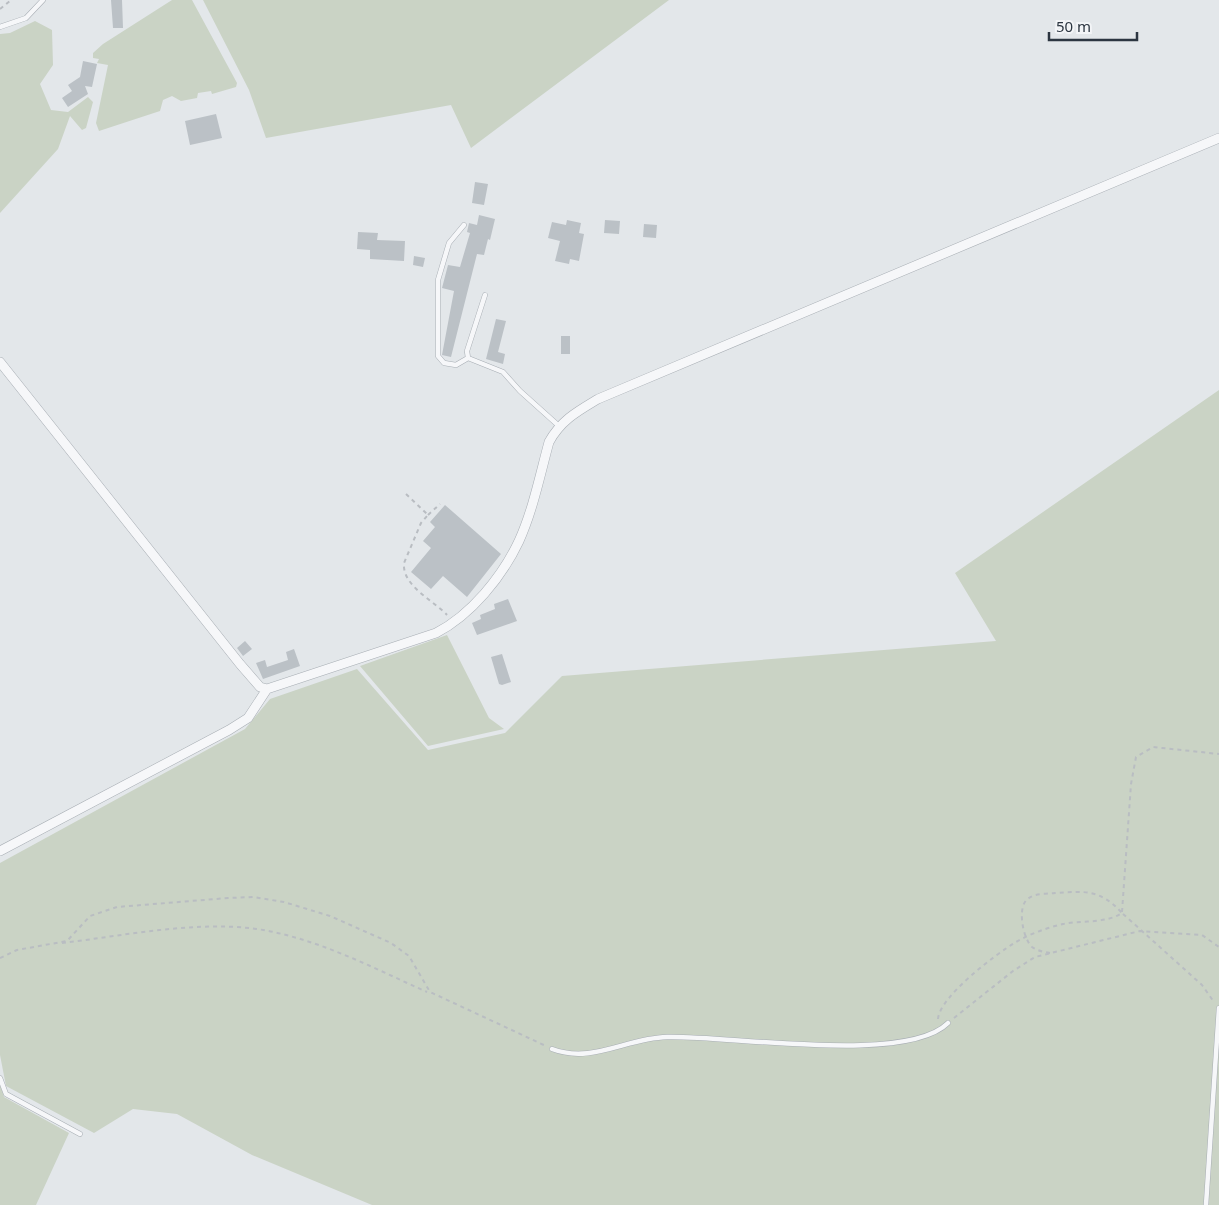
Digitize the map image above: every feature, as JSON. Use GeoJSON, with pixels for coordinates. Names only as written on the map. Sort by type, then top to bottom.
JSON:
{"type":"FeatureCollection","features":[{"type":"Feature","properties":{"kind":"street"},"geometry":{"type":"LineString","coordinates":[[0,362],[240,664],[260,688],[267,689],[436,633],[454,622],[481,597],[518,541],[549,442],[559,426],[567,418],[598,399],[1219,138]]}},
{"type":"Feature","properties":{"kind":"street"},"geometry":{"type":"LineString","coordinates":[[0,851],[229,730],[248,718],[267,689]]}},
{"type":"Feature","properties":{"kind":"lane"},"geometry":{"type":"LineString","coordinates":[[0,27],[26,18],[44,0]]}},
{"type":"Feature","properties":{"kind":"lane"},"geometry":{"type":"LineString","coordinates":[[464,225],[449,243],[438,280],[440,306],[437,332],[438,356],[444,363],[456,364],[468,358],[503,372],[520,391],[559,426]]}},
{"type":"Feature","properties":{"kind":"lane"},"geometry":{"type":"LineString","coordinates":[[468,358],[467,350],[485,295]]}},
{"type":"Feature","properties":{"kind":"lane"},"geometry":{"type":"LineString","coordinates":[[1206,1205],[1219,1008]]}},
{"type":"Feature","properties":{"kind":"lane"},"geometry":{"type":"LineString","coordinates":[[552,1049],[578,1055],[629,1042],[668,1037],[800,1045],[851,1045],[904,1041],[941,1030],[948,1023]]}},
{"type":"Feature","properties":{"kind":"lane"},"geometry":{"type":"LineString","coordinates":[[0,1078],[6,1094],[80,1134]]}},
{"type":"Feature","properties":{"kind":"path"},"geometry":{"type":"LineString","coordinates":[[0,9],[10,0]]}},
{"type":"Feature","properties":{"kind":"path"},"geometry":{"type":"LineString","coordinates":[[406,494],[428,515]]}},
{"type":"Feature","properties":{"kind":"path"},"geometry":{"type":"LineString","coordinates":[[440,504],[421,523],[404,563],[403,570],[411,584],[438,605],[454,622]]}},
{"type":"Feature","properties":{"kind":"path"},"geometry":{"type":"LineString","coordinates":[[1122,913],[1131,784],[1136,758],[1153,747],[1219,754]]}},
{"type":"Feature","properties":{"kind":"path"},"geometry":{"type":"LineString","coordinates":[[1052,954],[1039,951],[1030,945],[1020,916],[1021,907],[1028,898],[1038,894],[1084,891],[1098,894],[1112,901],[1140,931],[1202,985],[1219,1008]]}},
{"type":"Feature","properties":{"kind":"path"},"geometry":{"type":"LineString","coordinates":[[58,944],[67,940],[81,922],[102,910],[189,900],[253,897],[316,910],[392,943],[409,956],[430,992]]}},
{"type":"Feature","properties":{"kind":"path"},"geometry":{"type":"LineString","coordinates":[[941,1030],[938,1020],[939,1011],[954,994],[991,960],[1028,936],[1062,924],[1113,919],[1122,913]]}},
{"type":"Feature","properties":{"kind":"path"},"geometry":{"type":"LineString","coordinates":[[0,958],[17,950],[179,928],[218,927],[280,933],[328,950],[430,992],[552,1049]]}},
{"type":"Feature","properties":{"kind":"path"},"geometry":{"type":"LineString","coordinates":[[948,1023],[1025,962],[1035,957],[1140,931],[1202,935],[1219,947]]}},
{"type":"Feature","properties":{"kind":"green space"},"geometry":{"type":"Polygon","coordinates":[[[172,0],[192,0],[237,83],[236,87],[212,94],[211,91],[198,93],[197,98],[181,101],[172,96],[163,100],[160,111],[99,131],[96,123],[108,65],[97,63],[99,59],[93,58],[93,53],[103,44],[172,0]]]}},
{"type":"Feature","properties":{"kind":"green space"},"geometry":{"type":"Polygon","coordinates":[[[203,0],[669,0],[471,148],[451,105],[266,138],[249,90],[203,0]]]}},
{"type":"Feature","properties":{"kind":"green space"},"geometry":{"type":"Polygon","coordinates":[[[35,21],[52,30],[53,65],[40,84],[51,110],[68,112],[88,97],[93,102],[86,128],[82,130],[70,116],[58,149],[0,213],[0,34],[10,33],[35,21]]]}},
{"type":"Feature","properties":{"kind":"green space"},"geometry":{"type":"Polygon","coordinates":[[[1219,390],[1219,1205],[372,1205],[252,1155],[177,1114],[133,1109],[94,1133],[6,1086],[0,1055],[0,863],[245,729],[270,699],[357,669],[428,750],[505,733],[562,676],[996,641],[955,573],[1219,390]]]}},
{"type":"Feature","properties":{"kind":"green space"},"geometry":{"type":"Polygon","coordinates":[[[447,635],[489,718],[504,729],[428,746],[360,666],[447,635]]]}},
{"type":"Feature","properties":{"kind":"green space"},"geometry":{"type":"Polygon","coordinates":[[[0,1084],[4,1097],[69,1133],[36,1205],[0,1205],[0,1084]]]}},
{"type":"Feature","properties":{"kind":"building"},"geometry":{"type":"Polygon","coordinates":[[[111,0],[122,0],[123,28],[113,28],[111,0]]]}},
{"type":"Feature","properties":{"kind":"building"},"geometry":{"type":"Polygon","coordinates":[[[83,61],[97,64],[92,87],[85,86],[88,94],[68,107],[62,98],[72,91],[68,85],[80,77],[83,61]]]}},
{"type":"Feature","properties":{"kind":"building"},"geometry":{"type":"Polygon","coordinates":[[[216,114],[222,138],[190,145],[185,121],[216,114]]]}},
{"type":"Feature","properties":{"kind":"building"},"geometry":{"type":"Polygon","coordinates":[[[475,182],[488,184],[484,205],[472,203],[475,182]]]}},
{"type":"Feature","properties":{"kind":"building"},"geometry":{"type":"Polygon","coordinates":[[[479,215],[495,219],[490,240],[488,239],[484,255],[477,254],[451,357],[442,355],[454,291],[442,288],[448,265],[460,267],[470,233],[467,232],[469,223],[477,225],[479,215]]]}},
{"type":"Feature","properties":{"kind":"building"},"geometry":{"type":"Polygon","coordinates":[[[567,220],[581,223],[579,233],[584,234],[579,261],[570,259],[569,264],[555,261],[560,241],[548,238],[552,222],[566,225],[567,220]]]}},
{"type":"Feature","properties":{"kind":"building"},"geometry":{"type":"Polygon","coordinates":[[[605,220],[620,221],[619,234],[604,233],[605,220]]]}},
{"type":"Feature","properties":{"kind":"building"},"geometry":{"type":"Polygon","coordinates":[[[644,224],[657,225],[656,238],[643,237],[644,224]]]}},
{"type":"Feature","properties":{"kind":"building"},"geometry":{"type":"Polygon","coordinates":[[[358,232],[378,233],[377,240],[405,241],[404,261],[370,259],[370,250],[357,249],[358,232]]]}},
{"type":"Feature","properties":{"kind":"building"},"geometry":{"type":"Polygon","coordinates":[[[414,256],[425,258],[423,267],[413,265],[414,256]]]}},
{"type":"Feature","properties":{"kind":"building"},"geometry":{"type":"Polygon","coordinates":[[[496,319],[506,321],[498,352],[505,354],[503,364],[486,359],[496,319]]]}},
{"type":"Feature","properties":{"kind":"building"},"geometry":{"type":"Polygon","coordinates":[[[561,336],[570,336],[570,354],[561,354],[561,336]]]}},
{"type":"Feature","properties":{"kind":"building"},"geometry":{"type":"Polygon","coordinates":[[[445,505],[501,554],[467,597],[443,576],[431,589],[411,572],[431,548],[423,541],[435,527],[430,522],[445,505]]]}},
{"type":"Feature","properties":{"kind":"building"},"geometry":{"type":"Polygon","coordinates":[[[508,599],[517,621],[477,635],[472,623],[481,619],[480,615],[495,609],[494,604],[508,599]]]}},
{"type":"Feature","properties":{"kind":"building"},"geometry":{"type":"Polygon","coordinates":[[[245,641],[252,649],[243,656],[237,648],[245,641]]]}},
{"type":"Feature","properties":{"kind":"building"},"geometry":{"type":"Polygon","coordinates":[[[294,649],[300,666],[263,679],[256,663],[265,660],[267,667],[288,660],[286,652],[294,649]]]}},
{"type":"Feature","properties":{"kind":"building"},"geometry":{"type":"Polygon","coordinates":[[[502,654],[511,682],[502,685],[499,684],[491,657],[502,654]]]}}]}
